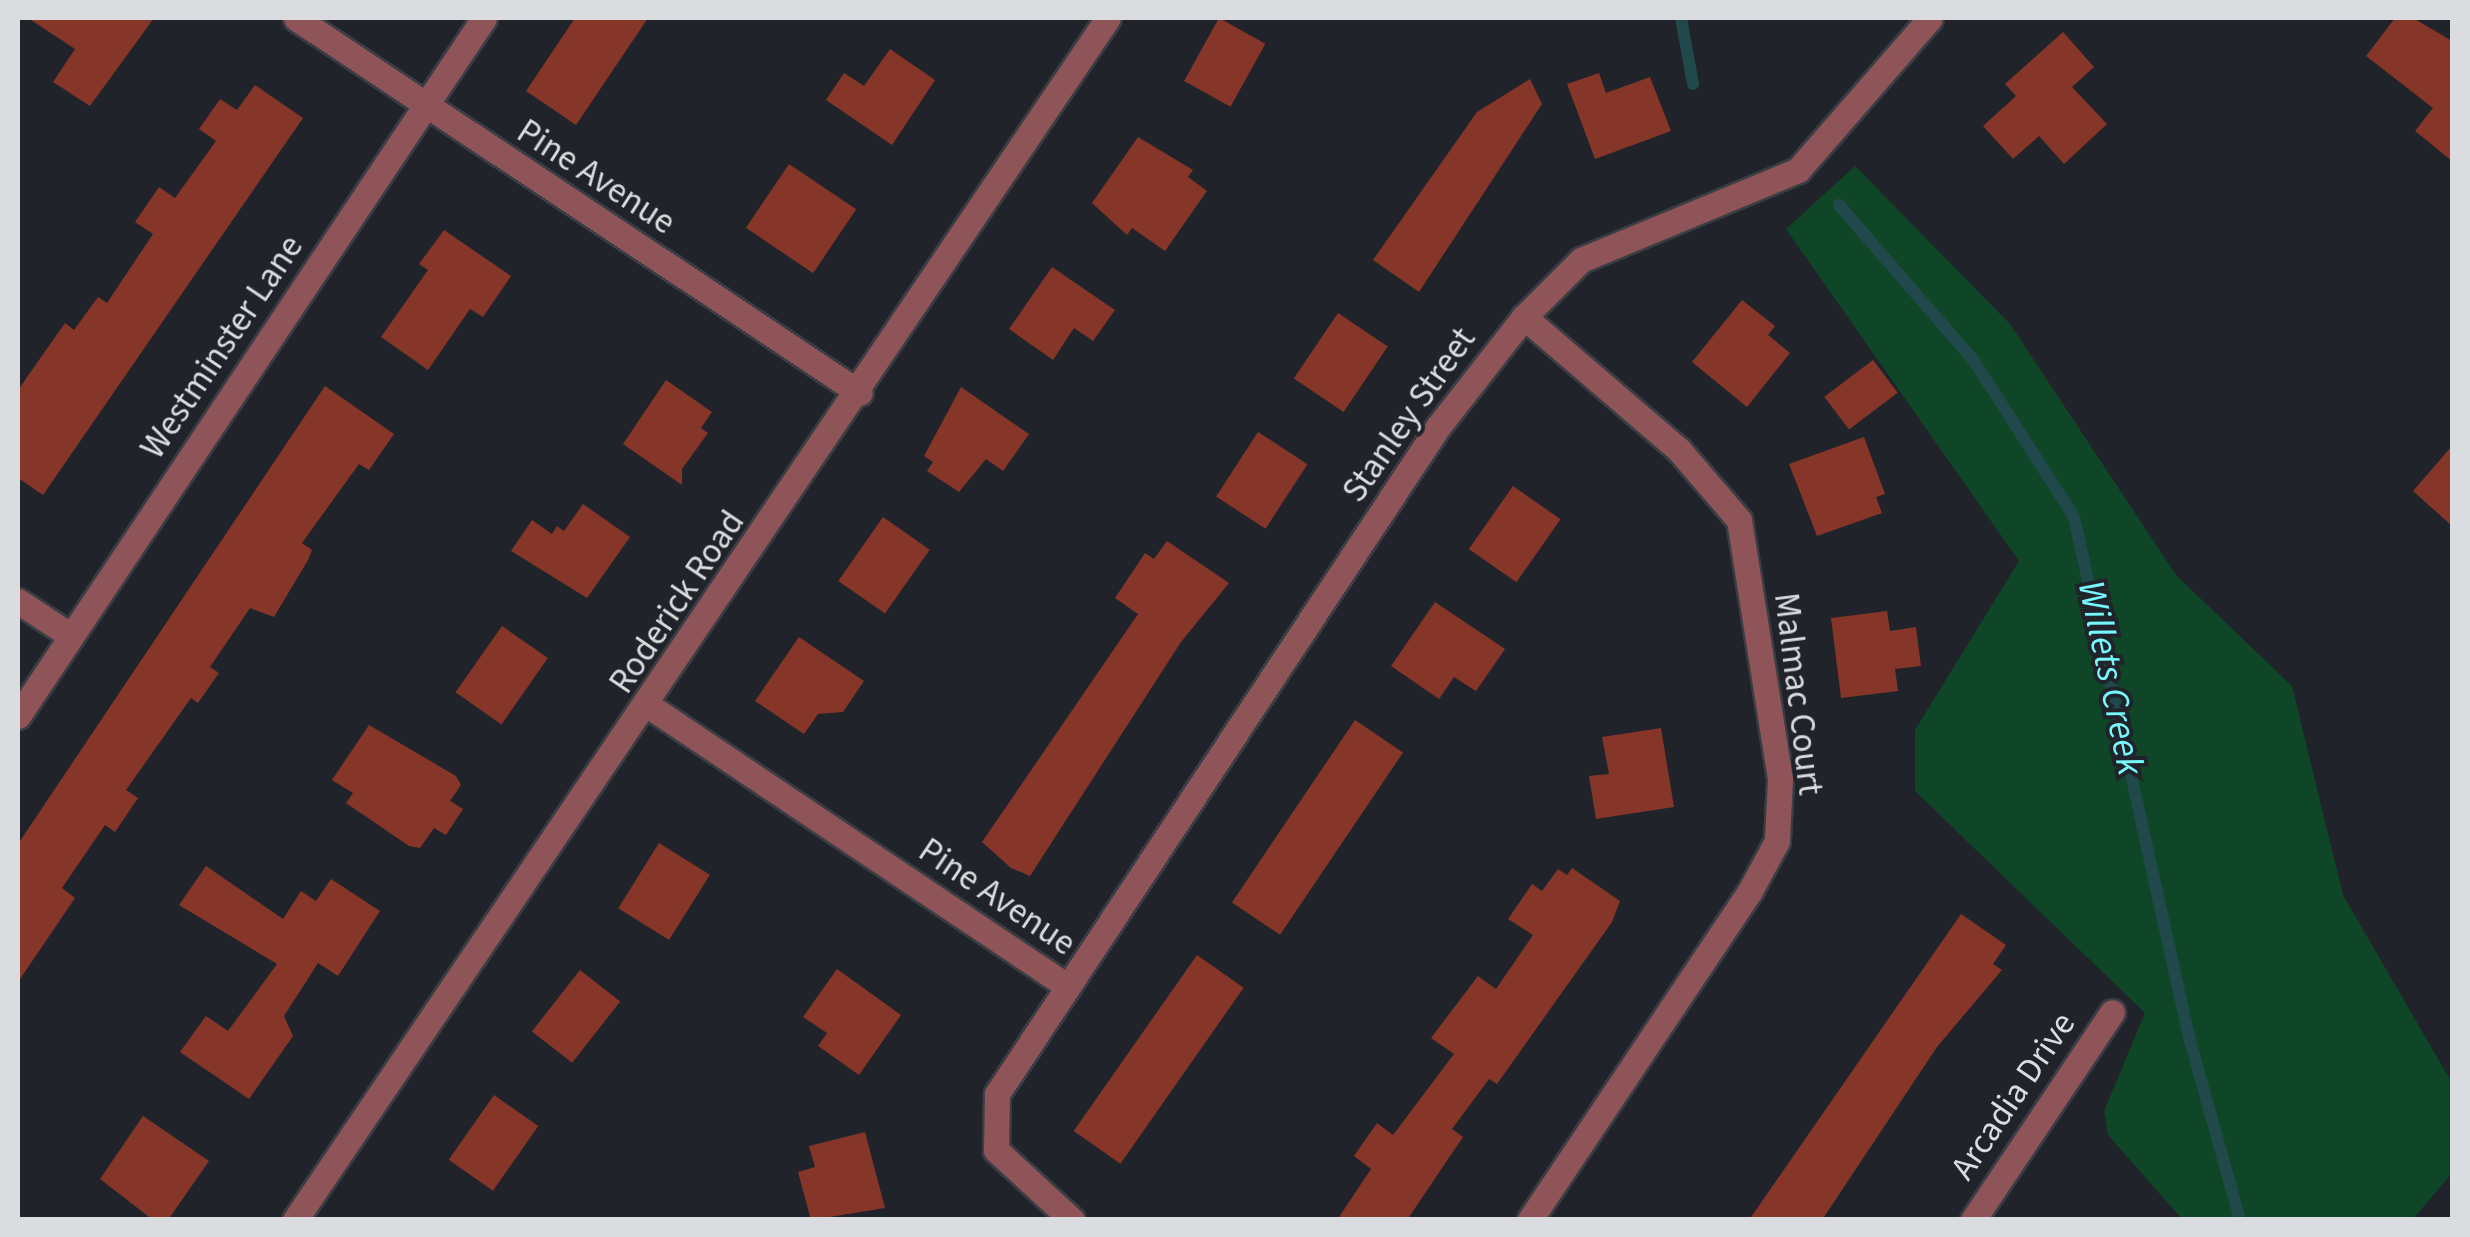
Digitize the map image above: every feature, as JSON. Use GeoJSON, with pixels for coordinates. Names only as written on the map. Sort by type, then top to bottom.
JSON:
{"type":"FeatureCollection","features":[{"type":"Feature","properties":{"kind":"street","name":"Pine Avenue"},"geometry":{"type":"LineString","coordinates":[[296,18],[860,393]]}},
{"type":"Feature","properties":{"kind":"street","name":"Westminster Lane"},"geometry":{"type":"LineString","coordinates":[[18,716],[484,18]]}},
{"type":"Feature","properties":{"kind":"street","name":"Roderick Road"},"geometry":{"type":"LineString","coordinates":[[295,1220],[860,393],[1108,18]]}},
{"type":"Feature","properties":{"kind":"street","name":"Stanley Street"},"geometry":{"type":"LineString","coordinates":[[1067,986],[1438,427],[1524,317],[1580,260],[1798,170],[1930,18]]}},
{"type":"Feature","properties":{"kind":"street","name":"Malmac Court"},"geometry":{"type":"LineString","coordinates":[[1524,317],[1679,450],[1739,520],[1780,779],[1777,841],[1750,891],[1530,1220]]}},
{"type":"Feature","properties":{"kind":"street"},"geometry":{"type":"LineString","coordinates":[[18,601],[71,636]]}},
{"type":"Feature","properties":{"kind":"street","name":"Pine Avenue"},"geometry":{"type":"LineString","coordinates":[[648,706],[1067,986],[998,1094],[996,1150],[1072,1220]]}},
{"type":"Feature","properties":{"kind":"street","name":"Arcadia Drive"},"geometry":{"type":"LineString","coordinates":[[1973,1220],[2112,1012]]}},
{"type":"Feature","properties":{"kind":"green space"},"geometry":{"type":"Polygon","coordinates":[[[1855,166],[2010,324],[2176,575],[2292,686],[2343,895],[2452,1083],[2452,1173],[2413,1219],[2182,1219],[2108,1135],[2104,1111],[2145,1013],[1915,791],[1915,730],[2019,561],[1786,229],[1855,166]]]}},
{"type":"Feature","properties":{"kind":"building"},"geometry":{"type":"Polygon","coordinates":[[[28,18],[154,18],[90,106],[53,82],[75,49],[28,18]]]}},
{"type":"Feature","properties":{"kind":"building"},"geometry":{"type":"Polygon","coordinates":[[[575,18],[648,18],[576,125],[526,91],[575,18]]]}},
{"type":"Feature","properties":{"kind":"building"},"geometry":{"type":"Polygon","coordinates":[[[1219,18],[1265,44],[1230,107],[1184,81],[1219,18]]]}},
{"type":"Feature","properties":{"kind":"building"},"geometry":{"type":"Polygon","coordinates":[[[2395,18],[2413,18],[2452,41],[2452,161],[2415,131],[2433,108],[2366,56],[2395,18]]]}},
{"type":"Feature","properties":{"kind":"building"},"geometry":{"type":"Polygon","coordinates":[[[2063,32],[2094,67],[2072,87],[2107,124],[2064,164],[2039,136],[2013,159],[1983,126],[2016,96],[2005,84],[2063,32]]]}},
{"type":"Feature","properties":{"kind":"building"},"geometry":{"type":"Polygon","coordinates":[[[890,49],[935,80],[892,145],[826,100],[844,73],[864,86],[890,49]]]}},
{"type":"Feature","properties":{"kind":"building"},"geometry":{"type":"Polygon","coordinates":[[[1599,73],[1606,93],[1650,77],[1671,131],[1595,159],[1567,84],[1599,73]]]}},
{"type":"Feature","properties":{"kind":"building"},"geometry":{"type":"Polygon","coordinates":[[[1530,79],[1542,104],[1419,292],[1373,260],[1477,112],[1530,79]]]}},
{"type":"Feature","properties":{"kind":"building"},"geometry":{"type":"Polygon","coordinates":[[[255,85],[303,118],[43,495],[18,478],[18,390],[65,323],[74,330],[98,297],[107,303],[153,234],[135,222],[159,187],[175,198],[216,141],[199,129],[220,99],[237,110],[255,85]]]}},
{"type":"Feature","properties":{"kind":"building"},"geometry":{"type":"Polygon","coordinates":[[[1138,137],[1193,170],[1188,177],[1207,191],[1165,251],[1132,228],[1127,235],[1092,203],[1138,137]]]}},
{"type":"Feature","properties":{"kind":"building"},"geometry":{"type":"Polygon","coordinates":[[[789,164],[856,209],[813,273],[746,228],[789,164]]]}},
{"type":"Feature","properties":{"kind":"building"},"geometry":{"type":"Polygon","coordinates":[[[444,230],[511,276],[483,317],[470,309],[428,370],[381,337],[428,270],[419,264],[444,230]]]}},
{"type":"Feature","properties":{"kind":"building"},"geometry":{"type":"Polygon","coordinates":[[[1052,267],[1115,310],[1093,341],[1074,328],[1053,360],[1009,329],[1052,267]]]}},
{"type":"Feature","properties":{"kind":"building"},"geometry":{"type":"Polygon","coordinates":[[[1742,300],[1775,326],[1768,335],[1790,353],[1747,407],[1692,362],[1742,300]]]}},
{"type":"Feature","properties":{"kind":"building"},"geometry":{"type":"Polygon","coordinates":[[[1338,313],[1388,347],[1344,412],[1294,378],[1338,313]]]}},
{"type":"Feature","properties":{"kind":"building"},"geometry":{"type":"Polygon","coordinates":[[[1873,360],[1898,393],[1849,429],[1824,397],[1873,360]]]}},
{"type":"Feature","properties":{"kind":"building"},"geometry":{"type":"Polygon","coordinates":[[[666,380],[712,412],[701,428],[708,433],[682,469],[682,485],[623,444],[666,380]]]}},
{"type":"Feature","properties":{"kind":"building"},"geometry":{"type":"Polygon","coordinates":[[[325,386],[394,434],[369,470],[359,464],[302,543],[312,550],[274,617],[250,608],[210,667],[219,673],[198,703],[191,698],[126,790],[138,798],[115,832],[105,825],[62,888],[75,898],[18,982],[18,844],[325,386]]]}},
{"type":"Feature","properties":{"kind":"building"},"geometry":{"type":"Polygon","coordinates":[[[961,387],[1029,434],[1003,471],[986,459],[959,492],[927,471],[933,462],[924,456],[961,387]]]}},
{"type":"Feature","properties":{"kind":"building"},"geometry":{"type":"Polygon","coordinates":[[[1258,432],[1307,464],[1266,529],[1216,497],[1258,432]]]}},
{"type":"Feature","properties":{"kind":"building"},"geometry":{"type":"Polygon","coordinates":[[[1864,437],[1885,494],[1876,497],[1882,513],[1817,536],[1789,464],[1864,437]]]}},
{"type":"Feature","properties":{"kind":"building"},"geometry":{"type":"Polygon","coordinates":[[[2452,446],[2452,526],[2413,491],[2452,446]]]}},
{"type":"Feature","properties":{"kind":"building"},"geometry":{"type":"Polygon","coordinates":[[[1513,486],[1561,519],[1516,582],[1469,549],[1513,486]]]}},
{"type":"Feature","properties":{"kind":"building"},"geometry":{"type":"Polygon","coordinates":[[[583,504],[630,537],[587,598],[511,551],[532,520],[552,534],[557,526],[564,531],[583,504]]]}},
{"type":"Feature","properties":{"kind":"building"},"geometry":{"type":"Polygon","coordinates":[[[883,517],[930,550],[885,614],[838,581],[883,517]]]}},
{"type":"Feature","properties":{"kind":"building"},"geometry":{"type":"Polygon","coordinates":[[[1167,541],[1229,583],[1181,642],[1030,876],[1011,868],[982,842],[1138,614],[1115,598],[1145,553],[1154,559],[1167,541]]]}},
{"type":"Feature","properties":{"kind":"building"},"geometry":{"type":"Polygon","coordinates":[[[1435,602],[1505,649],[1476,691],[1454,677],[1439,699],[1391,666],[1435,602]]]}},
{"type":"Feature","properties":{"kind":"building"},"geometry":{"type":"Polygon","coordinates":[[[1887,611],[1890,631],[1916,627],[1921,666],[1895,669],[1898,691],[1841,698],[1831,618],[1887,611]]]}},
{"type":"Feature","properties":{"kind":"building"},"geometry":{"type":"Polygon","coordinates":[[[502,626],[548,658],[501,724],[456,692],[502,626]]]}},
{"type":"Feature","properties":{"kind":"building"},"geometry":{"type":"Polygon","coordinates":[[[799,637],[864,681],[843,712],[818,714],[804,734],[755,701],[799,637]]]}},
{"type":"Feature","properties":{"kind":"building"},"geometry":{"type":"Polygon","coordinates":[[[1355,720],[1403,752],[1280,935],[1232,902],[1355,720]]]}},
{"type":"Feature","properties":{"kind":"building"},"geometry":{"type":"Polygon","coordinates":[[[369,725],[456,776],[461,785],[450,801],[463,809],[446,835],[434,828],[420,848],[409,846],[346,803],[353,793],[332,780],[369,725]]]}},
{"type":"Feature","properties":{"kind":"building"},"geometry":{"type":"Polygon","coordinates":[[[1661,728],[1674,807],[1596,819],[1589,776],[1609,774],[1602,737],[1661,728]]]}},
{"type":"Feature","properties":{"kind":"building"},"geometry":{"type":"Polygon","coordinates":[[[659,843],[710,875],[669,940],[618,908],[659,843]]]}},
{"type":"Feature","properties":{"kind":"building"},"geometry":{"type":"Polygon","coordinates":[[[206,866],[283,919],[301,891],[316,901],[331,879],[380,911],[338,976],[318,963],[284,1016],[293,1036],[249,1099],[180,1052],[206,1016],[228,1031],[277,964],[179,905],[206,866]]]}},
{"type":"Feature","properties":{"kind":"building"},"geometry":{"type":"Polygon","coordinates":[[[1572,868],[1620,901],[1612,922],[1497,1084],[1489,1079],[1452,1129],[1463,1137],[1407,1220],[1337,1220],[1371,1169],[1354,1156],[1377,1123],[1393,1135],[1454,1054],[1431,1038],[1478,976],[1496,989],[1533,935],[1508,919],[1532,884],[1542,891],[1558,869],[1567,875],[1572,868]]]}},
{"type":"Feature","properties":{"kind":"building"},"geometry":{"type":"Polygon","coordinates":[[[1961,914],[2006,945],[1993,964],[2002,970],[1937,1047],[1822,1220],[1749,1220],[1961,914]]]}},
{"type":"Feature","properties":{"kind":"building"},"geometry":{"type":"Polygon","coordinates":[[[1197,955],[1244,988],[1120,1164],[1074,1131],[1197,955]]]}},
{"type":"Feature","properties":{"kind":"building"},"geometry":{"type":"Polygon","coordinates":[[[837,969],[901,1015],[859,1075],[818,1046],[827,1033],[803,1017],[837,969]]]}},
{"type":"Feature","properties":{"kind":"building"},"geometry":{"type":"Polygon","coordinates":[[[580,970],[620,1001],[572,1063],[532,1031],[580,970]]]}},
{"type":"Feature","properties":{"kind":"building"},"geometry":{"type":"Polygon","coordinates":[[[494,1095],[538,1126],[493,1191],[449,1160],[494,1095]]]}},
{"type":"Feature","properties":{"kind":"building"},"geometry":{"type":"Polygon","coordinates":[[[143,1116],[209,1161],[168,1220],[153,1220],[100,1179],[143,1116]]]}},
{"type":"Feature","properties":{"kind":"building"},"geometry":{"type":"Polygon","coordinates":[[[865,1132],[885,1208],[811,1220],[798,1172],[815,1167],[809,1146],[865,1132]]]}},
{"type":"Feature","properties":{"kind":"waterway","name":"Willets Creek"},"geometry":{"type":"LineString","coordinates":[[1681,18],[1693,84]]}},
{"type":"Feature","properties":{"kind":"waterway","name":"Willets Creek"},"geometry":{"type":"LineString","coordinates":[[1839,205],[1974,361],[2074,517],[2189,1037],[2240,1220]]}}]}
